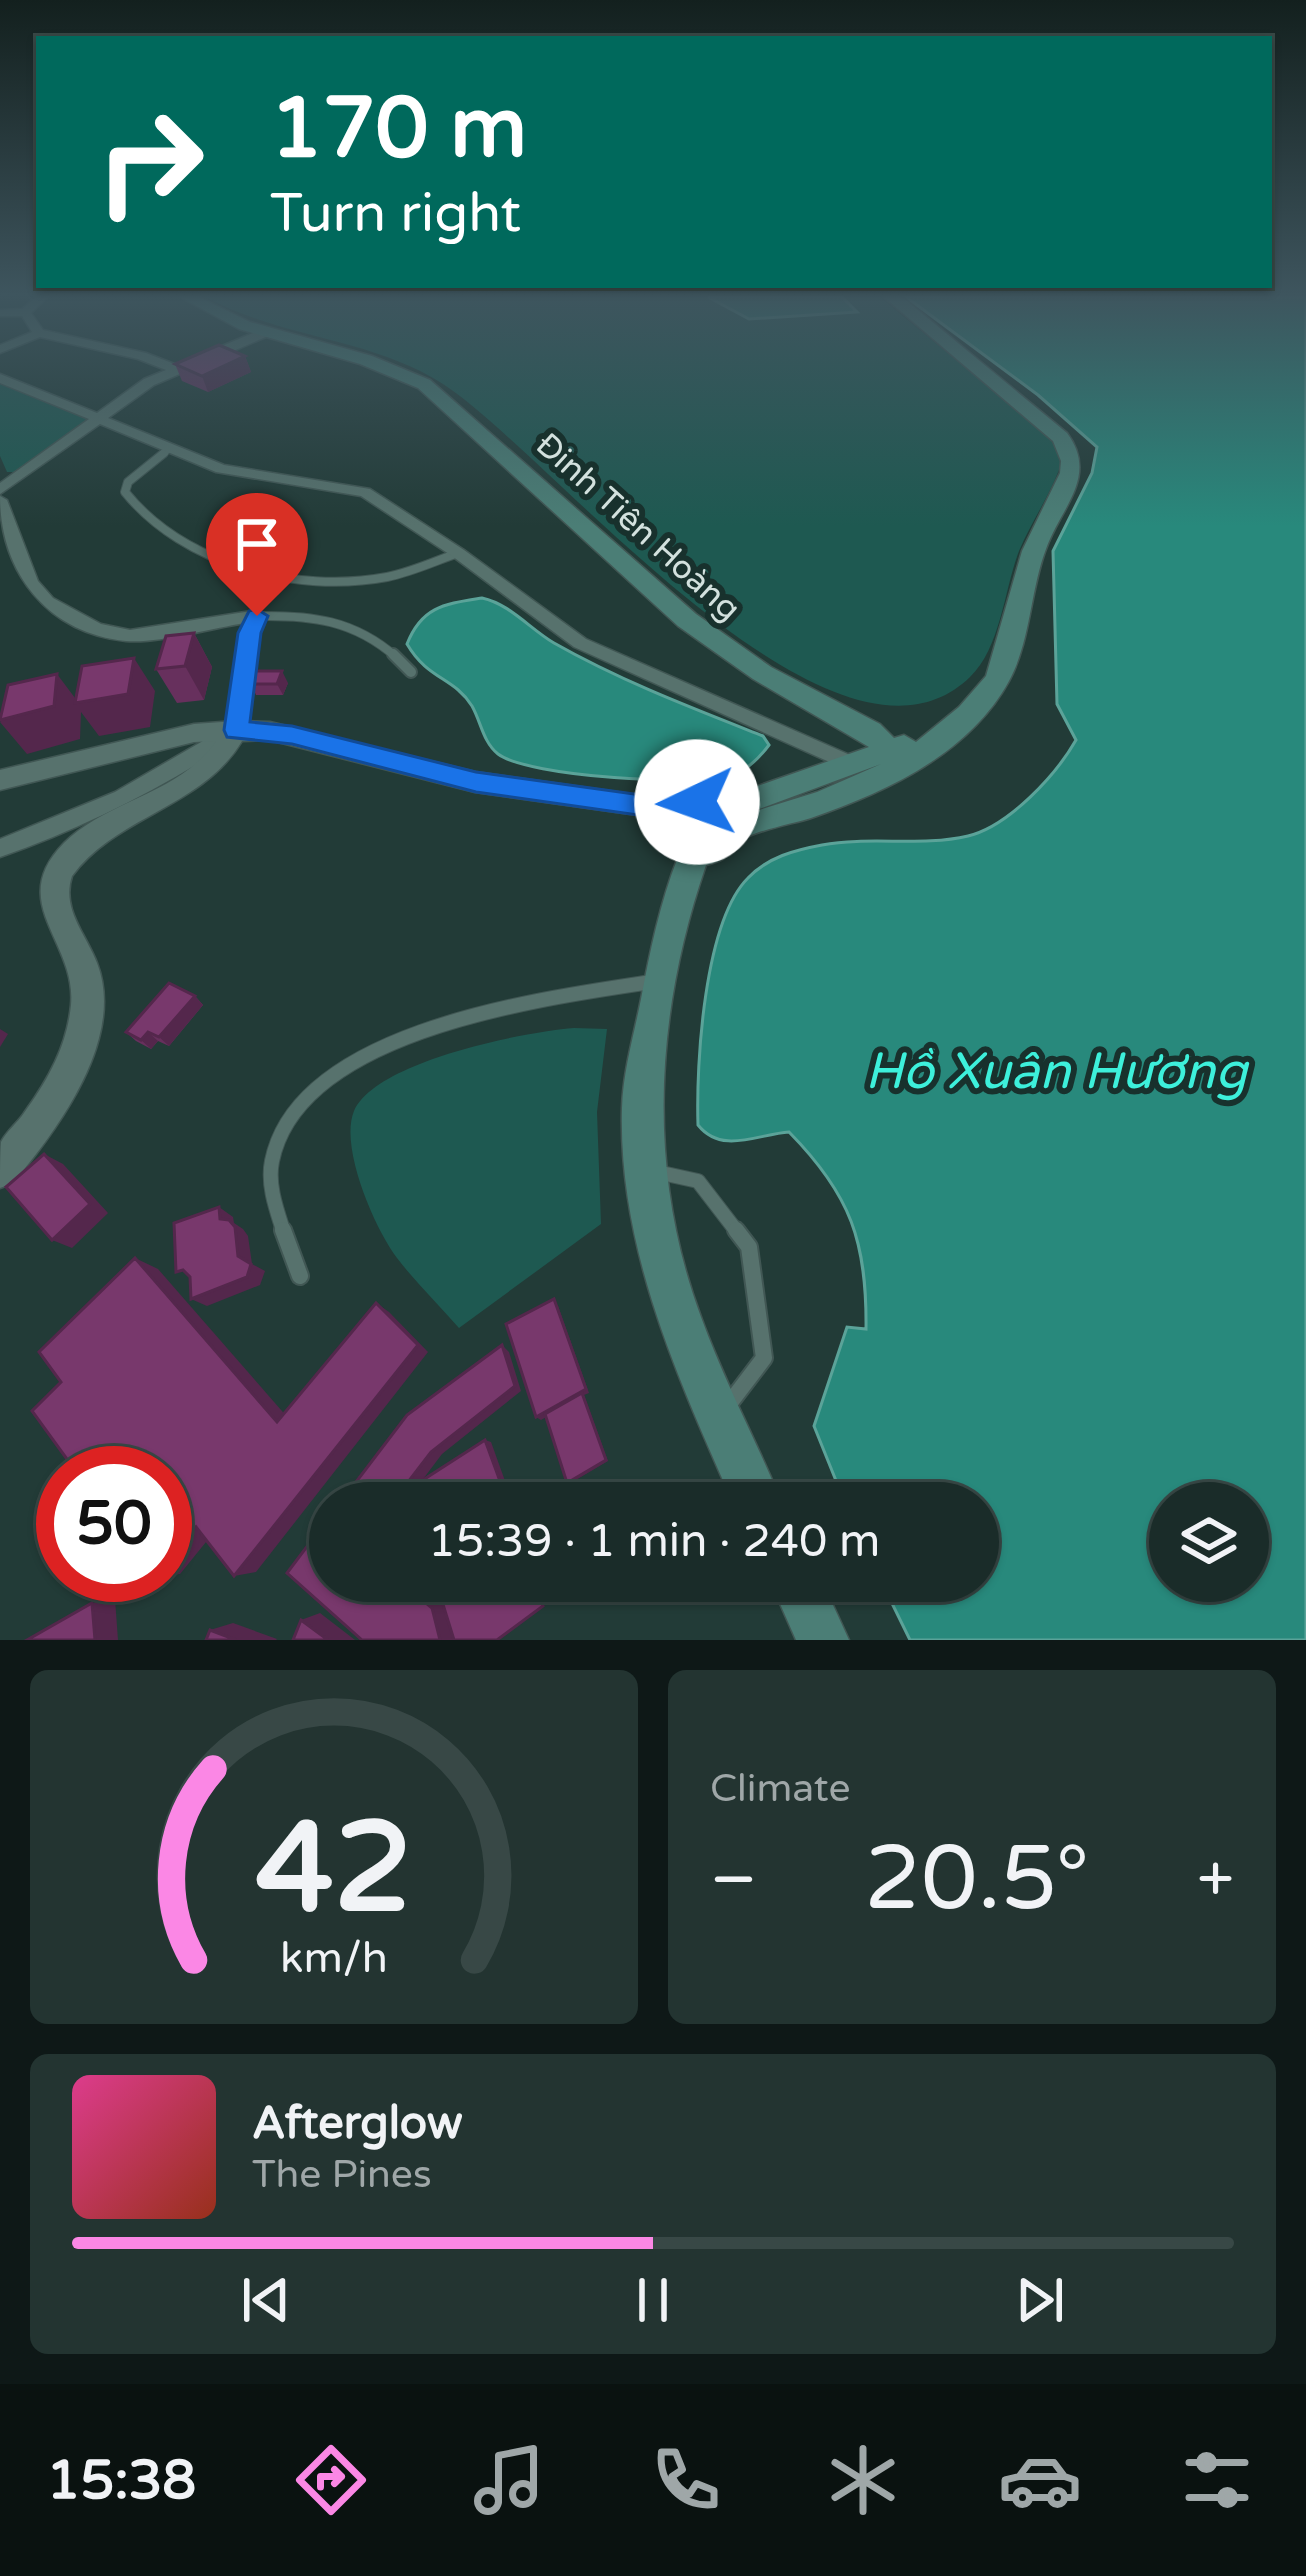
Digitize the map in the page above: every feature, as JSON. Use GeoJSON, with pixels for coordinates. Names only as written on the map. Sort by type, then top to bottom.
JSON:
{"type":"FeatureCollection","features":[{"type":"Feature","properties":{"kind":"main road","name":"Đinh Tiên Hoàng"},"geometry":{"type":"LineString","coordinates":[[403,374],[424,384],[687,620],[762,673],[870,731],[899,759]]}},
{"type":"Feature","properties":{"kind":"main road"},"geometry":{"type":"LineString","coordinates":[[729,820],[851,764],[899,759],[936,748],[986,696],[1000,673],[1030,561],[1068,482],[1074,455],[984,374]]}},
{"type":"Feature","properties":{"kind":"main road"},"geometry":{"type":"LineString","coordinates":[[729,820],[829,800],[899,759]]}},
{"type":"Feature","properties":{"kind":"main road"},"geometry":{"type":"LineString","coordinates":[[707,802],[729,820],[723,845],[697,849],[675,832],[680,811],[707,802]]}},
{"type":"Feature","properties":{"kind":"main road"},"geometry":{"type":"LineString","coordinates":[[697,849],[680,890],[661,981],[641,1104],[642,1169],[648,1218],[665,1282],[748,1482]]}},
{"type":"Feature","properties":{"kind":"main road"},"geometry":{"type":"LineString","coordinates":[[805,1602],[823,1640]]}},
{"type":"Feature","properties":{"kind":"street"},"geometry":{"type":"LineString","coordinates":[[168,374],[95,418],[1,490],[30,582],[47,602],[96,629],[130,636],[257,616]]}},
{"type":"Feature","properties":{"kind":"street"},"geometry":{"type":"LineString","coordinates":[[0,378],[168,451],[246,475],[365,492],[580,643],[851,764]]}},
{"type":"Feature","properties":{"kind":"street"},"geometry":{"type":"LineString","coordinates":[[0,1170],[20,1149],[65,1073],[89,1016],[85,971],[52,895],[56,878],[65,861],[109,828],[205,773],[227,752],[236,730],[250,633],[257,616]]}},
{"type":"Feature","properties":{"kind":"street"},"geometry":{"type":"LineString","coordinates":[[0,848],[48,832],[129,793],[236,730]]}},
{"type":"Feature","properties":{"kind":"street"},"geometry":{"type":"LineString","coordinates":[[0,780],[194,733],[236,730],[292,735],[476,782],[680,811]]}},
{"type":"Feature","properties":{"kind":"lane"},"geometry":{"type":"LineString","coordinates":[[168,451],[128,482],[125,492],[156,528],[200,553],[259,570],[316,578],[385,577],[458,553]]}},
{"type":"Feature","properties":{"kind":"lane"},"geometry":{"type":"LineString","coordinates":[[257,616],[328,618],[356,626],[373,634],[411,672]]}},
{"type":"Feature","properties":{"kind":"lane"},"geometry":{"type":"LineString","coordinates":[[300,1276],[272,1194],[272,1158],[285,1119],[314,1086],[369,1056],[463,1018],[543,998],[661,981]]}},
{"type":"Feature","properties":{"kind":"lane"},"geometry":{"type":"LineString","coordinates":[[642,1169],[698,1181],[749,1247],[764,1358],[719,1418]]}},
{"type":"Feature","properties":{"kind":"shaded area"},"geometry":{"type":"Polygon","coordinates":[[[423,374],[973,374],[1054,443],[1062,461],[1019,551],[1001,617],[980,665],[970,677],[913,705],[846,696],[772,660],[696,605],[491,421],[423,374]]]}},
{"type":"Feature","properties":{"kind":"shaded area"},"geometry":{"type":"Polygon","coordinates":[[[0,380],[88,421],[21,472],[7,472],[0,456],[0,380]]]}},
{"type":"Feature","properties":{"kind":"shaded area"},"geometry":{"type":"Polygon","coordinates":[[[574,1028],[607,1029],[597,1112],[601,1224],[459,1328],[404,1267],[379,1228],[355,1166],[351,1145],[354,1111],[368,1093],[420,1064],[488,1043],[574,1028]]]}},
{"type":"Feature","properties":{"kind":"water","name":"Hồ Xuân Hương"},"geometry":{"type":"Polygon","coordinates":[[[1009,374],[1306,374],[1306,1640],[910,1640],[891,1602],[999,1602],[999,1482],[837,1482],[814,1426],[847,1327],[866,1329],[863,1270],[851,1222],[827,1177],[789,1132],[729,1141],[698,1125],[701,1032],[712,959],[733,899],[748,878],[773,860],[812,847],[950,839],[984,830],[1030,797],[1076,740],[1057,704],[1053,551],[1092,473],[1097,447],[1009,374]]]}},
{"type":"Feature","properties":{"kind":"water"},"geometry":{"type":"Polygon","coordinates":[[[482,598],[579,657],[763,736],[769,745],[739,772],[686,780],[577,774],[498,754],[465,696],[423,665],[407,644],[420,622],[436,609],[482,598]]]}},
{"type":"Feature","properties":{"kind":"building"},"geometry":{"type":"Polygon","coordinates":[[[194,633],[185,666],[156,669],[166,636],[194,633]]]}},
{"type":"Feature","properties":{"kind":"building"},"geometry":{"type":"Polygon","coordinates":[[[134,658],[128,694],[75,703],[82,666],[134,658]]]}},
{"type":"Feature","properties":{"kind":"building"},"geometry":{"type":"Polygon","coordinates":[[[256,671],[282,671],[277,684],[251,684],[256,671]]]}},
{"type":"Feature","properties":{"kind":"building"},"geometry":{"type":"Polygon","coordinates":[[[57,674],[54,706],[0,720],[8,685],[57,674]]]}},
{"type":"Feature","properties":{"kind":"building"},"geometry":{"type":"Polygon","coordinates":[[[169,983],[195,996],[159,1037],[148,1032],[141,1040],[126,1032],[169,983]]]}},
{"type":"Feature","properties":{"kind":"building"},"geometry":{"type":"Polygon","coordinates":[[[44,1154],[90,1204],[52,1240],[6,1187],[44,1154]]]}},
{"type":"Feature","properties":{"kind":"building"},"geometry":{"type":"Polygon","coordinates":[[[219,1207],[220,1219],[235,1227],[238,1256],[251,1264],[247,1277],[191,1299],[190,1277],[183,1270],[176,1272],[174,1223],[219,1207]]]}},
{"type":"Feature","properties":{"kind":"building"},"geometry":{"type":"Polygon","coordinates":[[[135,1258],[277,1422],[376,1303],[418,1345],[234,1576],[196,1527],[192,1532],[192,1446],[57,1446],[32,1411],[61,1382],[39,1352],[135,1258]]]}},
{"type":"Feature","properties":{"kind":"building"},"geometry":{"type":"Polygon","coordinates":[[[554,1299],[586,1389],[536,1417],[506,1324],[554,1299]]]}},
{"type":"Feature","properties":{"kind":"building"},"geometry":{"type":"Polygon","coordinates":[[[502,1345],[515,1386],[431,1452],[408,1482],[356,1482],[407,1415],[502,1345]]]}},
{"type":"Feature","properties":{"kind":"building"},"geometry":{"type":"Polygon","coordinates":[[[582,1393],[606,1460],[567,1482],[545,1414],[582,1393]]]}},
{"type":"Feature","properties":{"kind":"building"},"geometry":{"type":"Polygon","coordinates":[[[485,1440],[500,1482],[420,1482],[485,1440]]]}},
{"type":"Feature","properties":{"kind":"building"},"geometry":{"type":"Polygon","coordinates":[[[309,1544],[309,1593],[287,1573],[309,1544]]]}},
{"type":"Feature","properties":{"kind":"building"},"geometry":{"type":"Polygon","coordinates":[[[319,1602],[425,1602],[432,1608],[440,1640],[362,1640],[319,1602]]]}},
{"type":"Feature","properties":{"kind":"building"},"geometry":{"type":"Polygon","coordinates":[[[442,1602],[541,1602],[543,1606],[497,1640],[454,1640],[442,1602]]]}},
{"type":"Feature","properties":{"kind":"building"},"geometry":{"type":"Polygon","coordinates":[[[92,1603],[95,1640],[27,1640],[92,1603]]]}},
{"type":"Feature","properties":{"kind":"building"},"geometry":{"type":"Polygon","coordinates":[[[301,1620],[328,1640],[293,1640],[301,1620]]]}},
{"type":"Feature","properties":{"kind":"building"},"geometry":{"type":"Polygon","coordinates":[[[210,1630],[236,1640],[206,1640],[210,1630]]]}},
{"type":"Feature","properties":{"kind":"route"},"geometry":{"type":"LineString","coordinates":[[257,616],[250,633],[236,730],[292,735],[476,782],[680,811],[697,802]]}}]}
